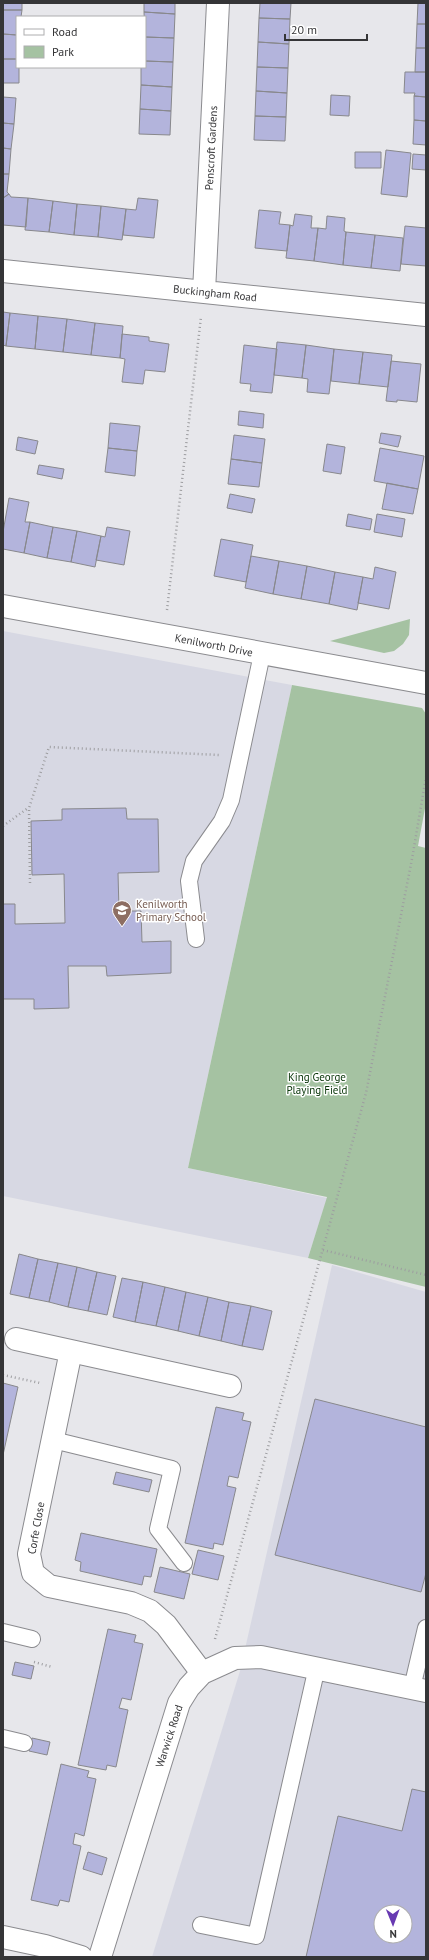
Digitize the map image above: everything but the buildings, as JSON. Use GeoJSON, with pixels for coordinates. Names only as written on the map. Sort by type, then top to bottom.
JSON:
{"type":"FeatureCollection","features":[{"type":"Feature","properties":{"kind":"street","name":"Penscroft Gardens"},"geometry":{"type":"LineString","coordinates":[[204,292],[218,3]]}},
{"type":"Feature","properties":{"kind":"street","name":"Buckingham Road"},"geometry":{"type":"LineString","coordinates":[[3,271],[426,315]]}},
{"type":"Feature","properties":{"kind":"street","name":"Kenilworth Drive"},"geometry":{"type":"LineString","coordinates":[[3,606],[426,683]]}},
{"type":"Feature","properties":{"kind":"street"},"geometry":{"type":"LineString","coordinates":[[16,1339],[230,1386]]}},
{"type":"Feature","properties":{"kind":"street","name":"Corfe Close"},"geometry":{"type":"LineString","coordinates":[[71,1351],[30,1554],[33,1573],[49,1586],[131,1603],[150,1611],[166,1625],[202,1673]]}},
{"type":"Feature","properties":{"kind":"street","name":"Warwick Road"},"geometry":{"type":"LineString","coordinates":[[100,1957],[179,1703],[189,1686],[202,1673],[235,1658],[255,1657],[317,1667],[419,1689]]}},
{"type":"Feature","properties":{"kind":"street"},"geometry":{"type":"LineString","coordinates":[[3,1937],[45,1946],[81,1957]]}},
{"type":"Feature","properties":{"kind":"lane"},"geometry":{"type":"LineString","coordinates":[[196,939],[189,881],[194,861],[222,821],[231,800],[262,654]]}},
{"type":"Feature","properties":{"kind":"lane"},"geometry":{"type":"LineString","coordinates":[[53,1440],[172,1469],[158,1528],[184,1563]]}},
{"type":"Feature","properties":{"kind":"lane"},"geometry":{"type":"LineString","coordinates":[[419,1689],[426,1628]]}},
{"type":"Feature","properties":{"kind":"lane"},"geometry":{"type":"LineString","coordinates":[[3,1632],[32,1639]]}},
{"type":"Feature","properties":{"kind":"lane"},"geometry":{"type":"LineString","coordinates":[[201,1925],[256,1936],[317,1667]]}},
{"type":"Feature","properties":{"kind":"lane"},"geometry":{"type":"LineString","coordinates":[[3,1738],[24,1743]]}},
{"type":"Feature","properties":{"kind":"path"},"geometry":{"type":"LineString","coordinates":[[167,611],[204,292]]}},
{"type":"Feature","properties":{"kind":"path"},"geometry":{"type":"LineString","coordinates":[[30,883],[29,808],[49,747],[217,756],[222,753]]}},
{"type":"Feature","properties":{"kind":"path"},"geometry":{"type":"LineString","coordinates":[[215,1638],[366,1093],[412,859],[426,778]]}},
{"type":"Feature","properties":{"kind":"path"},"geometry":{"type":"LineString","coordinates":[[3,826],[29,808]]}},
{"type":"Feature","properties":{"kind":"path"},"geometry":{"type":"LineString","coordinates":[[323,1250],[426,1275]]}},
{"type":"Feature","properties":{"kind":"path"},"geometry":{"type":"LineString","coordinates":[[3,1375],[64,1388]]}},
{"type":"Feature","properties":{"kind":"shaded area","name":"Kenilworth Primary School"},"geometry":{"type":"Polygon","coordinates":[[[3,631],[292,685],[188,1168],[327,1198],[308,1258],[3,1196],[3,631]]]}},
{"type":"Feature","properties":{"kind":"shaded area"},"geometry":{"type":"Polygon","coordinates":[[[332,1265],[426,1292],[426,1957],[152,1957],[240,1671],[332,1265]]]}},
{"type":"Feature","properties":{"kind":"green space"},"geometry":{"type":"Polygon","coordinates":[[[410,619],[409,635],[403,644],[394,651],[384,653],[330,641],[410,619]]]}},
{"type":"Feature","properties":{"kind":"green space","name":"King George Playing Field"},"geometry":{"type":"Polygon","coordinates":[[[292,685],[422,708],[426,714],[426,803],[418,846],[426,848],[426,1287],[308,1258],[327,1197],[188,1168],[292,685]]]}},
{"type":"Feature","properties":{"kind":"place","name":"Kenilworth Primary School"},"geometry":{"type":"Point","coordinates":[122,927]}}]}
